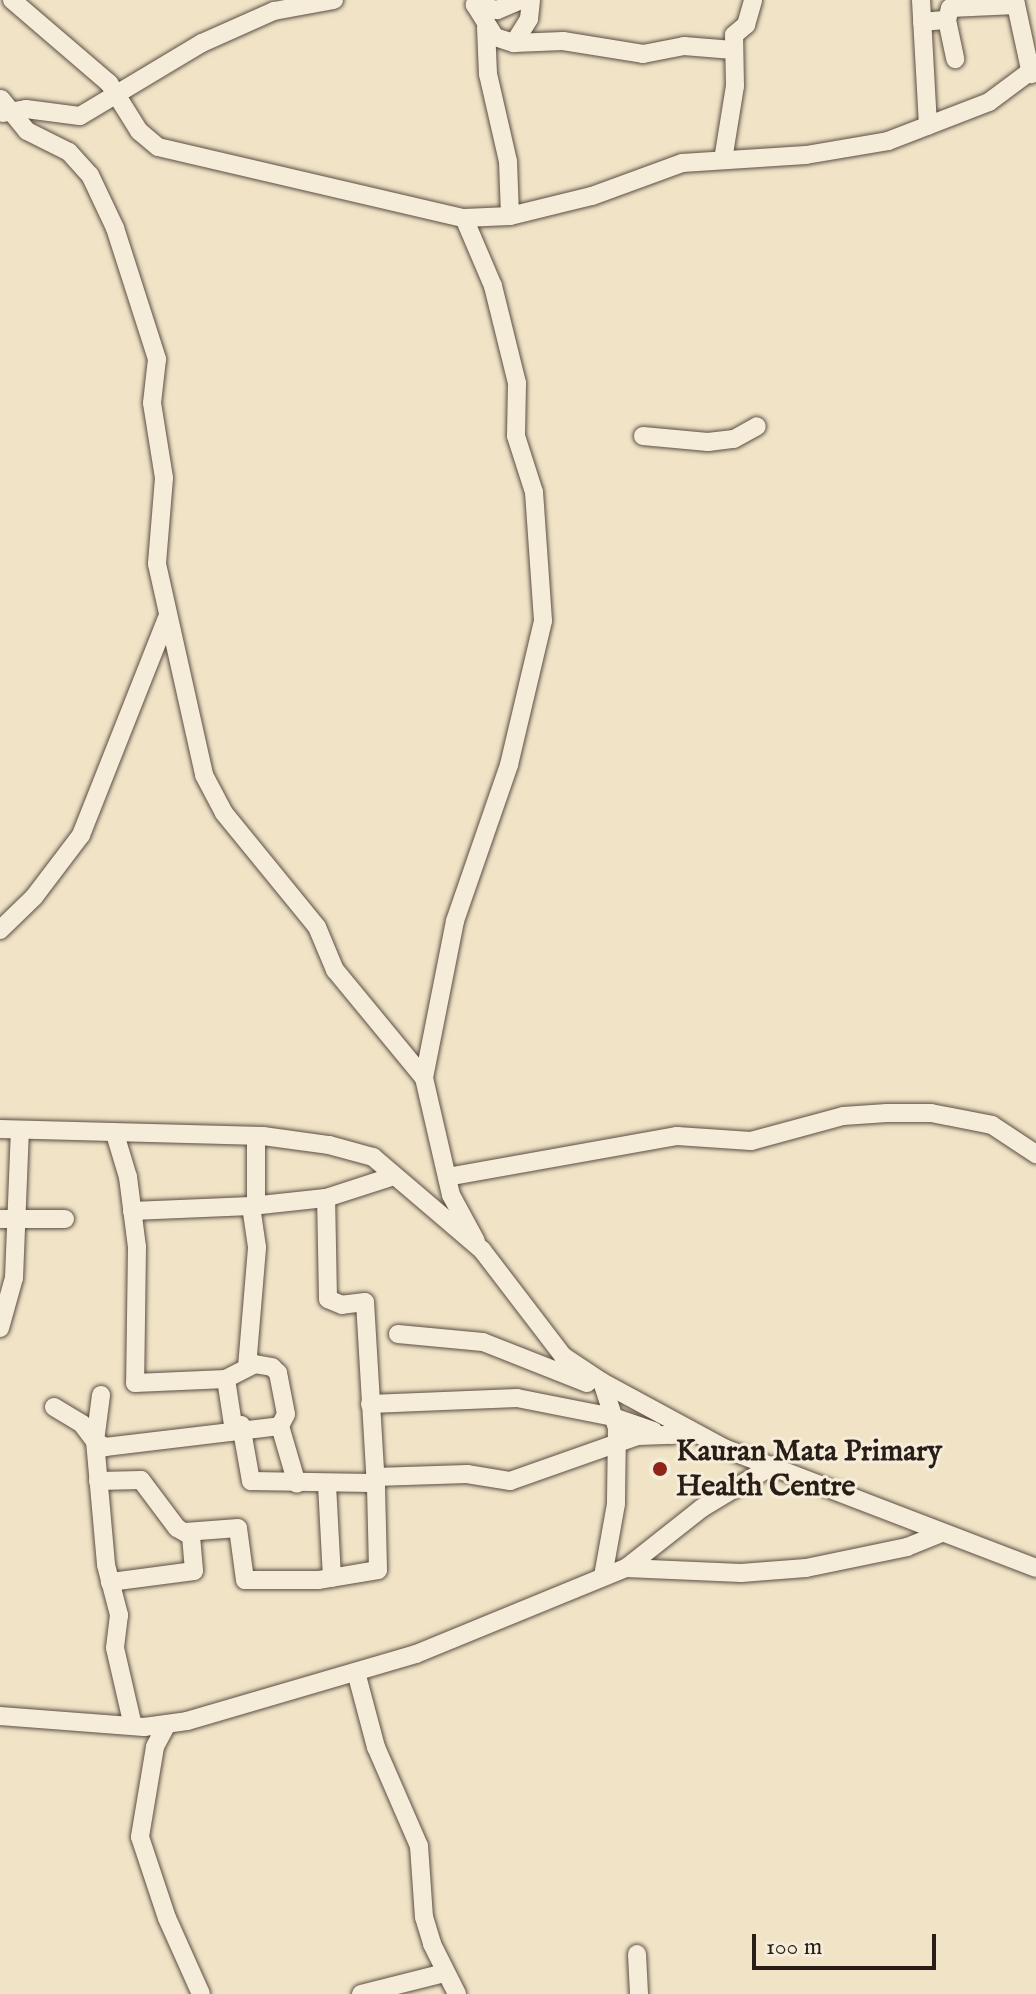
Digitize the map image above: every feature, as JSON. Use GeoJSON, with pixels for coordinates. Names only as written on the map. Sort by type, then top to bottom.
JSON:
{"type":"FeatureCollection","features":[{"type":"Feature","properties":{"kind":"street"},"geometry":{"type":"LineString","coordinates":[[12,0],[38,17],[117,93],[139,131],[158,147],[464,218],[510,216],[592,196],[682,163],[855,148],[928,126],[989,102],[1033,70],[1015,3],[950,8],[947,20],[955,59]]}},
{"type":"Feature","properties":{"kind":"street"},"geometry":{"type":"LineString","coordinates":[[2,104],[80,116],[202,43],[274,11],[334,0]]}},
{"type":"Feature","properties":{"kind":"street"},"geometry":{"type":"LineString","coordinates":[[468,2],[497,10],[521,0]]}},
{"type":"Feature","properties":{"kind":"street"},"geometry":{"type":"LineString","coordinates":[[514,43],[529,19],[531,0]]}},
{"type":"Feature","properties":{"kind":"street"},"geometry":{"type":"LineString","coordinates":[[723,160],[735,86],[734,35],[746,25],[753,0]]}},
{"type":"Feature","properties":{"kind":"street"},"geometry":{"type":"LineString","coordinates":[[921,0],[928,126]]}},
{"type":"Feature","properties":{"kind":"street"},"geometry":{"type":"LineString","coordinates":[[468,2],[486,27],[514,43],[563,41],[643,54],[684,46],[733,50]]}},
{"type":"Feature","properties":{"kind":"street"},"geometry":{"type":"LineString","coordinates":[[922,22],[947,20]]}},
{"type":"Feature","properties":{"kind":"street"},"geometry":{"type":"LineString","coordinates":[[486,27],[488,74],[508,161],[510,216]]}},
{"type":"Feature","properties":{"kind":"street"},"geometry":{"type":"LineString","coordinates":[[2,104],[27,131],[69,152],[90,175],[115,228],[157,359],[152,403],[164,478],[157,564],[204,775],[224,813],[317,927],[335,970],[424,1078]]}},
{"type":"Feature","properties":{"kind":"street"},"geometry":{"type":"LineString","coordinates":[[464,218],[493,286],[517,383],[516,436],[534,492],[543,621],[509,765],[455,921],[424,1078],[447,1177],[482,1250],[563,1356],[604,1387],[674,1431]]}},
{"type":"Feature","properties":{"kind":"street"},"geometry":{"type":"LineString","coordinates":[[643,436],[708,442],[734,439],[757,426]]}},
{"type":"Feature","properties":{"kind":"street"},"geometry":{"type":"LineString","coordinates":[[0,930],[34,897],[81,835],[168,615]]}},
{"type":"Feature","properties":{"kind":"street"},"geometry":{"type":"LineString","coordinates":[[447,1177],[677,1136],[751,1141],[843,1116],[887,1113],[980,1122],[1004,1130],[1036,1154]]}},
{"type":"Feature","properties":{"kind":"street"},"geometry":{"type":"LineString","coordinates":[[0,1129],[256,1136],[329,1145],[373,1157],[482,1250]]}},
{"type":"Feature","properties":{"kind":"street"},"geometry":{"type":"LineString","coordinates":[[0,1328],[14,1278],[9,1218],[20,1130]]}},
{"type":"Feature","properties":{"kind":"street"},"geometry":{"type":"LineString","coordinates":[[115,1134],[132,1211],[135,1383],[226,1379],[247,1367],[272,1367],[278,1373],[286,1414],[280,1426],[297,1484]]}},
{"type":"Feature","properties":{"kind":"street"},"geometry":{"type":"LineString","coordinates":[[247,1367],[257,1247],[254,1206],[256,1136]]}},
{"type":"Feature","properties":{"kind":"street"},"geometry":{"type":"LineString","coordinates":[[132,1211],[254,1206],[326,1198],[394,1176]]}},
{"type":"Feature","properties":{"kind":"street"},"geometry":{"type":"LineString","coordinates":[[185,1532],[238,1528],[245,1580],[332,1578],[378,1570],[365,1302],[342,1305],[328,1299],[324,1285],[326,1198]]}},
{"type":"Feature","properties":{"kind":"street"},"geometry":{"type":"LineString","coordinates":[[9,1218],[65,1219]]}},
{"type":"Feature","properties":{"kind":"street"},"geometry":{"type":"LineString","coordinates":[[398,1334],[483,1342],[604,1387]]}},
{"type":"Feature","properties":{"kind":"street"},"geometry":{"type":"LineString","coordinates":[[226,1379],[233,1425],[242,1429]]}},
{"type":"Feature","properties":{"kind":"street"},"geometry":{"type":"LineString","coordinates":[[603,1576],[616,1504],[617,1443],[604,1387]]}},
{"type":"Feature","properties":{"kind":"street"},"geometry":{"type":"LineString","coordinates":[[101,1395],[95,1441],[98,1481],[110,1582],[119,1615],[115,1648],[133,1726]]}},
{"type":"Feature","properties":{"kind":"street"},"geometry":{"type":"LineString","coordinates":[[370,1404],[517,1398],[674,1431],[1036,1568]]}},
{"type":"Feature","properties":{"kind":"street"},"geometry":{"type":"LineString","coordinates":[[54,1407],[82,1424],[95,1441],[105,1447],[280,1426]]}},
{"type":"Feature","properties":{"kind":"street"},"geometry":{"type":"LineString","coordinates":[[242,1429],[251,1481],[327,1485],[467,1474],[510,1481],[617,1443],[674,1431]]}},
{"type":"Feature","properties":{"kind":"street"},"geometry":{"type":"LineString","coordinates":[[0,1716],[133,1726],[167,1724],[416,1654],[626,1568],[702,1508],[772,1466]]}},
{"type":"Feature","properties":{"kind":"street"},"geometry":{"type":"LineString","coordinates":[[98,1481],[141,1480],[191,1536],[194,1571],[110,1582]]}},
{"type":"Feature","properties":{"kind":"street"},"geometry":{"type":"LineString","coordinates":[[327,1485],[332,1578]]}},
{"type":"Feature","properties":{"kind":"street"},"geometry":{"type":"LineString","coordinates":[[626,1568],[741,1573],[806,1568],[907,1547],[942,1533]]}},
{"type":"Feature","properties":{"kind":"street"},"geometry":{"type":"LineString","coordinates":[[356,1672],[376,1747],[419,1846],[424,1917],[444,1973],[457,1994]]}},
{"type":"Feature","properties":{"kind":"street"},"geometry":{"type":"LineString","coordinates":[[167,1724],[155,1747],[140,1837],[167,1918],[201,1994]]}},
{"type":"Feature","properties":{"kind":"street"},"geometry":{"type":"LineString","coordinates":[[637,1954],[639,1994]]}},
{"type":"Feature","properties":{"kind":"street"},"geometry":{"type":"LineString","coordinates":[[361,1994],[444,1973]]}},
{"type":"Feature","properties":{"kind":"place","name":"Kauran Mata Primary Health Centre"},"geometry":{"type":"Point","coordinates":[660,1469]}}]}
